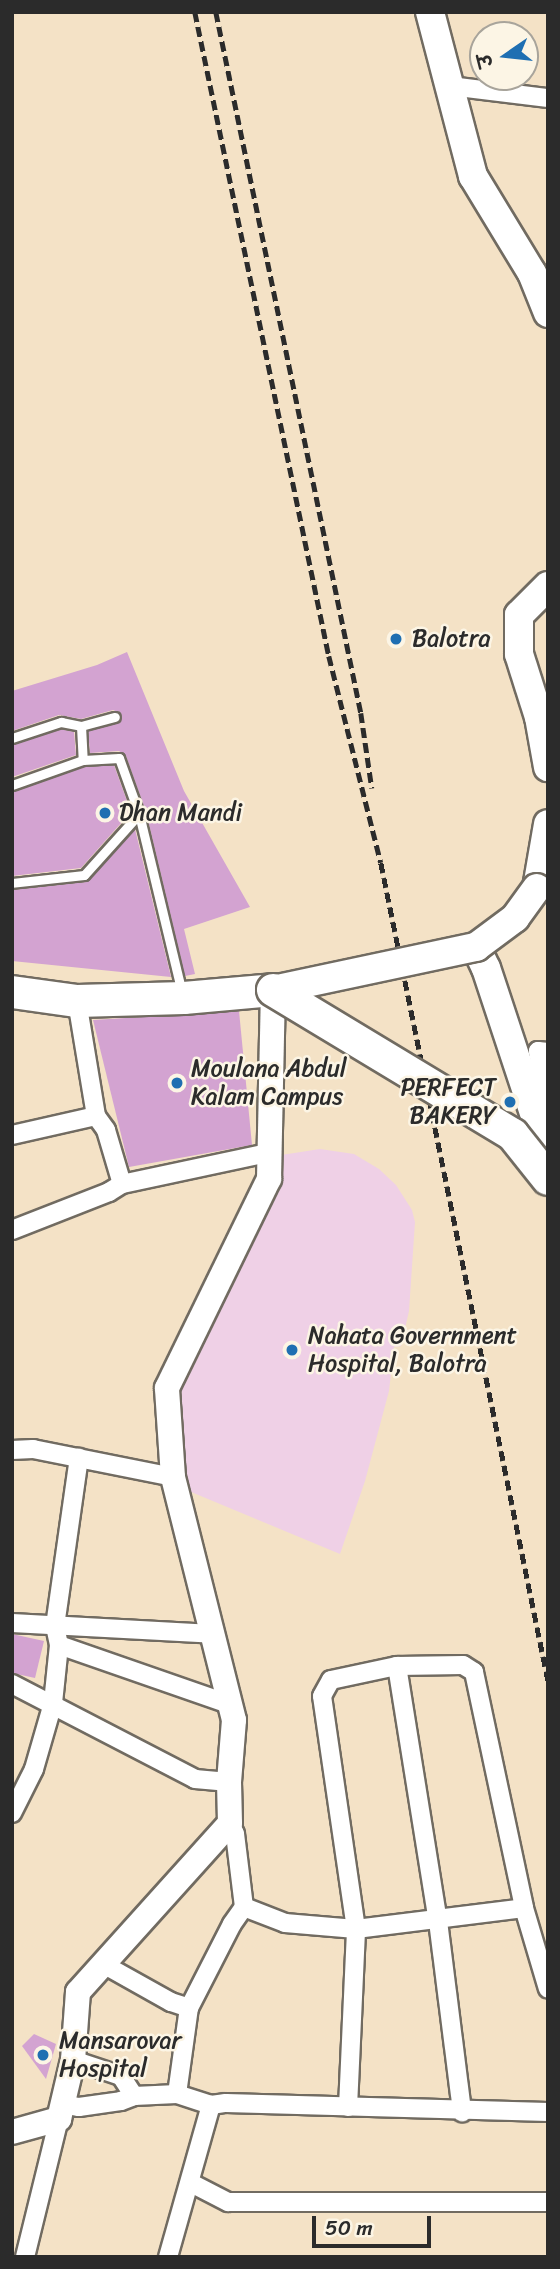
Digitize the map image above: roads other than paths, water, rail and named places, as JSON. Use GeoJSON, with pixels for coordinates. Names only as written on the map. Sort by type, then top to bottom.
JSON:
{"type":"FeatureCollection","features":[{"type":"Feature","properties":{"kind":"highway"},"geometry":{"type":"LineString","coordinates":[[12,992],[77,1001],[184,998],[272,990],[513,1135],[548,1179]]}},
{"type":"Feature","properties":{"kind":"main road"},"geometry":{"type":"LineString","coordinates":[[436,16],[450,86],[473,176],[532,273],[548,313]]}},
{"type":"Feature","properties":{"kind":"main road"},"geometry":{"type":"LineString","coordinates":[[548,586],[519,615],[519,654],[539,717],[548,767]]}},
{"type":"Feature","properties":{"kind":"main road"},"geometry":{"type":"LineString","coordinates":[[272,990],[477,947],[515,918],[537,888],[547,842]]}},
{"type":"Feature","properties":{"kind":"main road"},"geometry":{"type":"LineString","coordinates":[[477,947],[548,1156]]}},
{"type":"Feature","properties":{"kind":"street"},"geometry":{"type":"LineString","coordinates":[[450,86],[548,98]]}},
{"type":"Feature","properties":{"kind":"street"},"geometry":{"type":"LineString","coordinates":[[177,2094],[189,2008],[232,1924],[244,1907],[235,1834],[230,1823],[229,1782],[234,1720],[173,1477],[167,1388],[269,1179],[272,1152],[272,990]]}},
{"type":"Feature","properties":{"kind":"street"},"geometry":{"type":"LineString","coordinates":[[77,1001],[96,1116],[106,1130],[122,1184]]}},
{"type":"Feature","properties":{"kind":"street"},"geometry":{"type":"LineString","coordinates":[[548,1052],[538,1051],[548,1114]]}},
{"type":"Feature","properties":{"kind":"street"},"geometry":{"type":"LineString","coordinates":[[12,1135],[96,1116]]}},
{"type":"Feature","properties":{"kind":"street"},"geometry":{"type":"LineString","coordinates":[[12,1230],[109,1192],[122,1184],[272,1152]]}},
{"type":"Feature","properties":{"kind":"street"},"geometry":{"type":"LineString","coordinates":[[12,1450],[33,1449],[173,1477]]}},
{"type":"Feature","properties":{"kind":"street"},"geometry":{"type":"LineString","coordinates":[[12,1813],[34,1769],[53,1703],[59,1645],[55,1626],[79,1458]]}},
{"type":"Feature","properties":{"kind":"street"},"geometry":{"type":"LineString","coordinates":[[12,1623],[213,1634]]}},
{"type":"Feature","properties":{"kind":"street"},"geometry":{"type":"LineString","coordinates":[[59,1645],[231,1705]]}},
{"type":"Feature","properties":{"kind":"street"},"geometry":{"type":"LineString","coordinates":[[348,2107],[356,1929],[322,1696],[331,1680],[397,1666],[463,1665],[474,1672],[524,1908],[548,1989]]}},
{"type":"Feature","properties":{"kind":"street"},"geometry":{"type":"LineString","coordinates":[[397,1666],[438,1921],[462,2112]]}},
{"type":"Feature","properties":{"kind":"street"},"geometry":{"type":"LineString","coordinates":[[12,1684],[195,1779],[229,1782]]}},
{"type":"Feature","properties":{"kind":"street"},"geometry":{"type":"LineString","coordinates":[[25,2257],[73,2060],[78,1992],[230,1823]]}},
{"type":"Feature","properties":{"kind":"street"},"geometry":{"type":"LineString","coordinates":[[244,1907],[285,1923],[356,1929],[438,1921],[524,1908]]}},
{"type":"Feature","properties":{"kind":"street"},"geometry":{"type":"LineString","coordinates":[[103,1964],[170,2002],[189,2008]]}},
{"type":"Feature","properties":{"kind":"street"},"geometry":{"type":"LineString","coordinates":[[73,2060],[121,2076],[134,2096]]}},
{"type":"Feature","properties":{"kind":"street"},"geometry":{"type":"LineString","coordinates":[[12,2132],[61,2112],[89,2105],[121,2101],[134,2096],[177,2094],[211,2105],[226,2103],[462,2112],[548,2112]]}},
{"type":"Feature","properties":{"kind":"street"},"geometry":{"type":"LineString","coordinates":[[168,2257],[211,2105]]}},
{"type":"Feature","properties":{"kind":"street"},"geometry":{"type":"LineString","coordinates":[[191,2183],[228,2202],[548,2202]]}},
{"type":"Feature","properties":{"kind":"lane"},"geometry":{"type":"LineString","coordinates":[[12,738],[61,722],[81,726],[115,717]]}},
{"type":"Feature","properties":{"kind":"lane"},"geometry":{"type":"LineString","coordinates":[[81,726],[83,760]]}},
{"type":"Feature","properties":{"kind":"lane"},"geometry":{"type":"LineString","coordinates":[[12,785],[83,760],[119,758],[139,814],[184,998]]}},
{"type":"Feature","properties":{"kind":"lane"},"geometry":{"type":"LineString","coordinates":[[12,883],[84,875],[139,814]]}},
{"type":"Feature","properties":{"kind":"railway"},"geometry":{"type":"LineString","coordinates":[[195,12],[329,656],[381,863],[548,1680]]}},
{"type":"Feature","properties":{"kind":"railway"},"geometry":{"type":"LineString","coordinates":[[216,12],[361,713],[372,788]]}},
{"type":"Feature","properties":{"kind":"place","name":"Balotra"},"geometry":{"type":"Point","coordinates":[396,639]}},
{"type":"Feature","properties":{"kind":"place","name":"Dhan Mandi"},"geometry":{"type":"Point","coordinates":[105,813]}},
{"type":"Feature","properties":{"kind":"place","name":"Moulana Abdul Kalam Campus"},"geometry":{"type":"Point","coordinates":[177,1083]}},
{"type":"Feature","properties":{"kind":"place","name":"PERFECT BAKERY"},"geometry":{"type":"Point","coordinates":[510,1102]}},
{"type":"Feature","properties":{"kind":"place","name":"Nahata Government Hospital, Balotra"},"geometry":{"type":"Point","coordinates":[292,1350]}},
{"type":"Feature","properties":{"kind":"place","name":"Mansarovar Hospital"},"geometry":{"type":"Point","coordinates":[43,2055]}}]}
